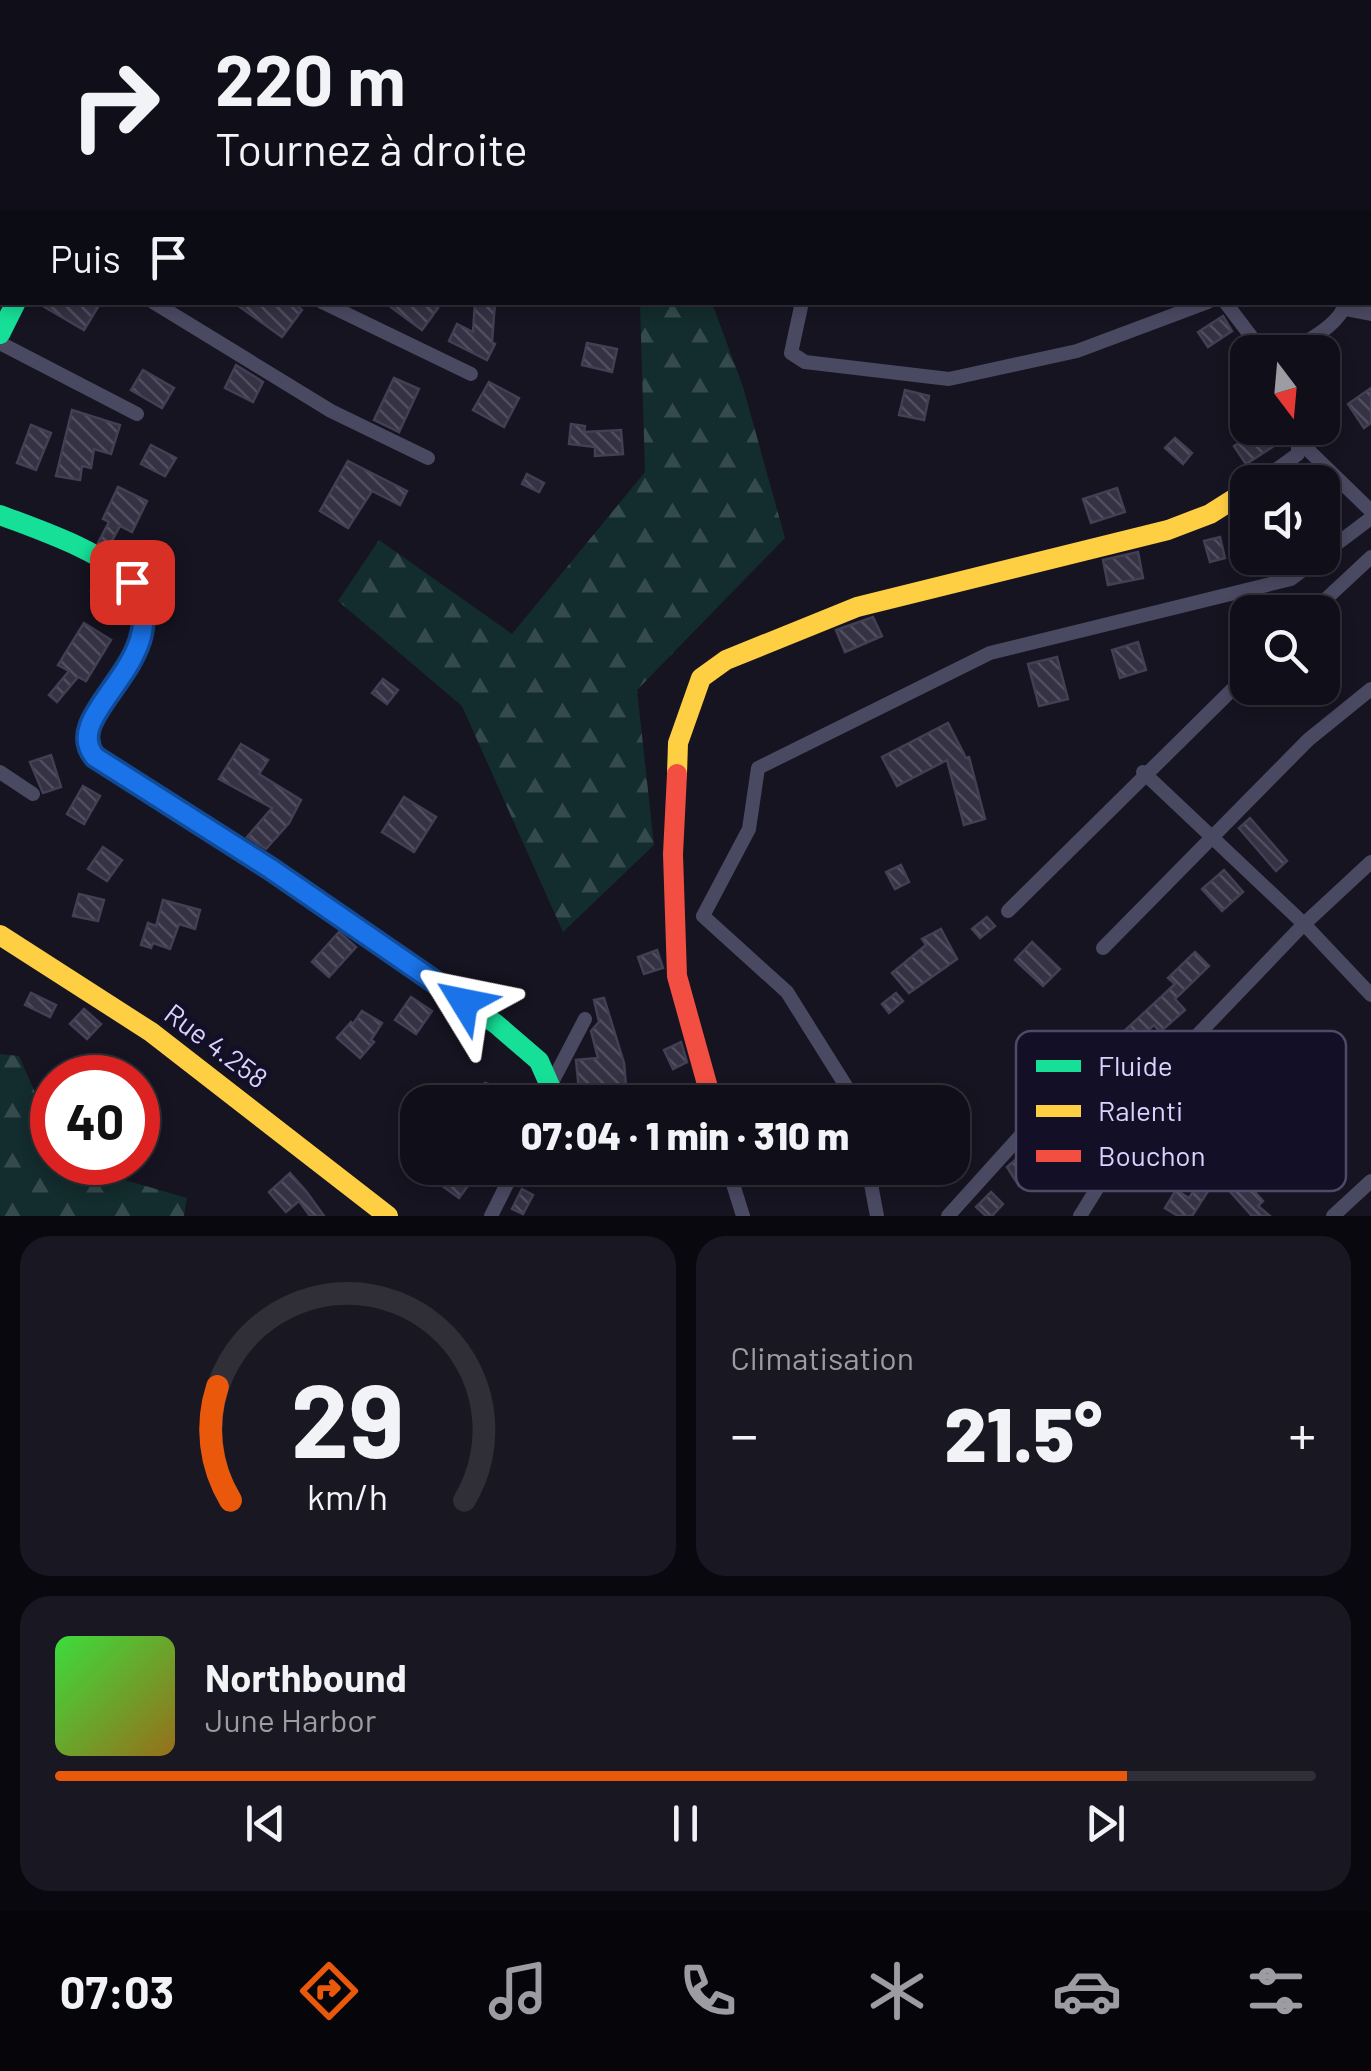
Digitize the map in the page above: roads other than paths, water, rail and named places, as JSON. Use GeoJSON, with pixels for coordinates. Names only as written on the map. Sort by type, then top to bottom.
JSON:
{"type":"FeatureCollection","features":[{"type":"Feature","properties":{"kind":"main road"},"geometry":{"type":"LineString","coordinates":[[0,334],[14,305]]}},
{"type":"Feature","properties":{"kind":"main road"},"geometry":{"type":"LineString","coordinates":[[707,1085],[677,976],[672,854],[678,743],[702,678],[726,660],[857,607],[1168,530],[1210,514],[1230,501]]}},
{"type":"Feature","properties":{"kind":"main road"},"geometry":{"type":"LineString","coordinates":[[0,515],[42,530],[116,570],[138,592],[144,626],[141,644],[88,724],[86,741],[95,757],[271,869],[496,1024],[539,1061],[546,1085]]}},
{"type":"Feature","properties":{"kind":"main road","name":"Rue 4.258"},"geometry":{"type":"LineString","coordinates":[[0,935],[119,1008],[203,1067],[388,1216]]}},
{"type":"Feature","properties":{"kind":"street"},"geometry":{"type":"LineString","coordinates":[[158,305],[330,411],[428,458]]}},
{"type":"Feature","properties":{"kind":"street"},"geometry":{"type":"LineString","coordinates":[[328,305],[471,374]]}},
{"type":"Feature","properties":{"kind":"street"},"geometry":{"type":"LineString","coordinates":[[801,305],[791,353],[805,362],[949,379],[1077,351],[1200,305]]}},
{"type":"Feature","properties":{"kind":"street"},"geometry":{"type":"LineString","coordinates":[[1227,305],[1249,335]]}},
{"type":"Feature","properties":{"kind":"street"},"geometry":{"type":"LineString","coordinates":[[1314,335],[1336,320],[1345,306],[1371,314]]}},
{"type":"Feature","properties":{"kind":"street"},"geometry":{"type":"LineString","coordinates":[[0,344],[137,414]]}},
{"type":"Feature","properties":{"kind":"street"},"geometry":{"type":"LineString","coordinates":[[1284,465],[1298,454],[1298,445]]}},
{"type":"Feature","properties":{"kind":"street"},"geometry":{"type":"LineString","coordinates":[[1308,445],[1371,514],[1340,540]]}},
{"type":"Feature","properties":{"kind":"street"},"geometry":{"type":"LineString","coordinates":[[1330,595],[1371,557]]}},
{"type":"Feature","properties":{"kind":"street"},"geometry":{"type":"LineString","coordinates":[[845,1085],[787,992],[702,916],[749,829],[758,768],[990,652],[1296,575]]}},
{"type":"Feature","properties":{"kind":"street"},"geometry":{"type":"LineString","coordinates":[[1104,948],[1308,740],[1371,688]]}},
{"type":"Feature","properties":{"kind":"street"},"geometry":{"type":"LineString","coordinates":[[1008,911],[1230,691]]}},
{"type":"Feature","properties":{"kind":"street"},"geometry":{"type":"LineString","coordinates":[[0,772],[33,794]]}},
{"type":"Feature","properties":{"kind":"street"},"geometry":{"type":"LineString","coordinates":[[1144,773],[1304,924],[1371,995]]}},
{"type":"Feature","properties":{"kind":"street"},"geometry":{"type":"LineString","coordinates":[[1202,1031],[1304,924],[1371,862]]}},
{"type":"Feature","properties":{"kind":"street"},"geometry":{"type":"LineString","coordinates":[[552,1085],[585,1019]]}},
{"type":"Feature","properties":{"kind":"street"},"geometry":{"type":"LineString","coordinates":[[948,1216],[1016,1141]]}},
{"type":"Feature","properties":{"kind":"street"},"geometry":{"type":"LineString","coordinates":[[1332,1216],[1371,1181]]}},
{"type":"Feature","properties":{"kind":"street"},"geometry":{"type":"LineString","coordinates":[[492,1216],[507,1185]]}},
{"type":"Feature","properties":{"kind":"street"},"geometry":{"type":"LineString","coordinates":[[733,1185],[743,1216]]}},
{"type":"Feature","properties":{"kind":"street"},"geometry":{"type":"LineString","coordinates":[[871,1185],[876,1216]]}},
{"type":"Feature","properties":{"kind":"street"},"geometry":{"type":"LineString","coordinates":[[1080,1216],[1095,1191]]}}]}
